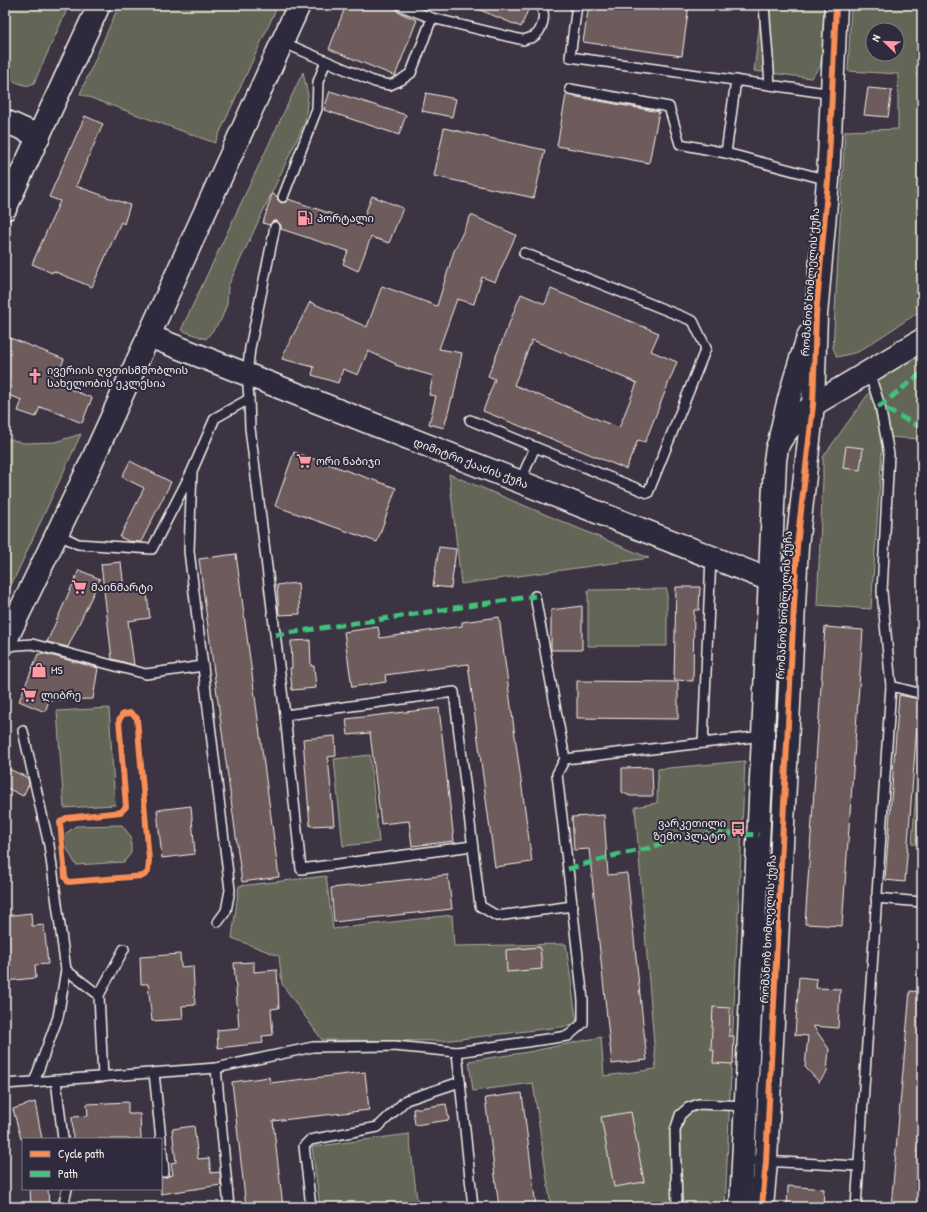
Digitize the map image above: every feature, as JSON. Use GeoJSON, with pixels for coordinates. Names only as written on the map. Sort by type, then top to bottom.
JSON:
{"type":"FeatureCollection","features":[{"type":"Feature","properties":{"kind":"street"},"geometry":{"type":"LineString","coordinates":[[5,209],[99,5]]}},
{"type":"Feature","properties":{"kind":"street"},"geometry":{"type":"LineString","coordinates":[[5,642],[91,463],[299,5]]}},
{"type":"Feature","properties":{"kind":"street","name":"რომანოზ ხომლელის ქუჩა"},"geometry":{"type":"LineString","coordinates":[[762,1207],[766,1161],[797,546],[813,405],[816,315],[828,180],[836,5]]}},
{"type":"Feature","properties":{"kind":"street"},"geometry":{"type":"LineString","coordinates":[[5,122],[39,136]]}},
{"type":"Feature","properties":{"kind":"street","name":"რომანოზ ხომლელის ქუჩა"},"geometry":{"type":"LineString","coordinates":[[741,1207],[775,461],[787,402],[796,371],[816,315]]}},
{"type":"Feature","properties":{"kind":"street","name":"დიმიტრი ქააძის ქუჩა"},"geometry":{"type":"LineString","coordinates":[[148,336],[770,580],[795,582]]}},
{"type":"Feature","properties":{"kind":"street"},"geometry":{"type":"LineString","coordinates":[[796,371],[803,392],[813,405],[922,340]]}},
{"type":"Feature","properties":{"kind":"street","name":"რომანოზ ხომლელის ქუჩა"},"geometry":{"type":"LineString","coordinates":[[778,445],[800,416],[813,405]]}},
{"type":"Feature","properties":{"kind":"lane"},"geometry":{"type":"LineString","coordinates":[[401,6],[432,18],[523,40],[534,36],[543,23],[544,10],[541,5]]}},
{"type":"Feature","properties":{"kind":"lane"},"geometry":{"type":"LineString","coordinates":[[577,5],[570,57],[833,94]]}},
{"type":"Feature","properties":{"kind":"lane"},"geometry":{"type":"LineString","coordinates":[[764,5],[770,85]]}},
{"type":"Feature","properties":{"kind":"lane"},"geometry":{"type":"LineString","coordinates":[[282,42],[375,82],[390,85],[411,74],[432,18]]}},
{"type":"Feature","properties":{"kind":"lane"},"geometry":{"type":"LineString","coordinates":[[283,198],[317,108],[318,82],[326,61]]}},
{"type":"Feature","properties":{"kind":"lane"},"geometry":{"type":"LineString","coordinates":[[726,153],[736,80]]}},
{"type":"Feature","properties":{"kind":"lane"},"geometry":{"type":"LineString","coordinates":[[570,89],[669,107],[680,144],[726,153],[828,180]]}},
{"type":"Feature","properties":{"kind":"lane"},"geometry":{"type":"LineString","coordinates":[[275,227],[250,348],[247,375],[250,428],[285,715],[301,869],[472,846]]}},
{"type":"Feature","properties":{"kind":"lane"},"geometry":{"type":"LineString","coordinates":[[470,420],[648,493],[706,348],[693,321],[524,253]]}},
{"type":"Feature","properties":{"kind":"lane"},"geometry":{"type":"LineString","coordinates":[[856,1207],[891,686],[882,592],[889,454],[880,406],[869,372]]}},
{"type":"Feature","properties":{"kind":"lane"},"geometry":{"type":"LineString","coordinates":[[57,534],[78,544],[152,549],[192,470],[215,418],[249,399]]}},
{"type":"Feature","properties":{"kind":"lane"},"geometry":{"type":"LineString","coordinates":[[520,482],[534,447]]}},
{"type":"Feature","properties":{"kind":"lane"},"geometry":{"type":"LineString","coordinates":[[192,470],[190,551],[230,890],[226,911],[218,922]]}},
{"type":"Feature","properties":{"kind":"lane"},"geometry":{"type":"LineString","coordinates":[[703,743],[711,557]]}},
{"type":"Feature","properties":{"kind":"lane"},"geometry":{"type":"LineString","coordinates":[[5,1084],[216,1068],[313,1047],[394,1046],[456,1052],[568,1036],[583,1022],[584,1000],[557,774],[565,759],[536,596]]}},
{"type":"Feature","properties":{"kind":"lane"},"geometry":{"type":"LineString","coordinates":[[5,646],[32,644],[146,674],[203,666]]}},
{"type":"Feature","properties":{"kind":"lane"},"geometry":{"type":"LineString","coordinates":[[891,686],[922,694]]}},
{"type":"Feature","properties":{"kind":"lane"},"geometry":{"type":"LineString","coordinates":[[285,715],[454,692],[480,906],[497,916],[573,906]]}},
{"type":"Feature","properties":{"kind":"lane"},"geometry":{"type":"LineString","coordinates":[[23,731],[49,845],[66,970],[58,1017],[34,1082]]}},
{"type":"Feature","properties":{"kind":"lane"},"geometry":{"type":"LineString","coordinates":[[565,759],[763,736]]}},
{"type":"Feature","properties":{"kind":"lane"},"geometry":{"type":"LineString","coordinates":[[876,898],[922,902]]}},
{"type":"Feature","properties":{"kind":"lane"},"geometry":{"type":"LineString","coordinates":[[103,1077],[99,994],[124,949]]}},
{"type":"Feature","properties":{"kind":"lane"},"geometry":{"type":"LineString","coordinates":[[66,970],[99,994]]}},
{"type":"Feature","properties":{"kind":"lane"},"geometry":{"type":"LineString","coordinates":[[456,1052],[473,1207]]}},
{"type":"Feature","properties":{"kind":"lane"},"geometry":{"type":"LineString","coordinates":[[216,1068],[229,1207]]}},
{"type":"Feature","properties":{"kind":"lane"},"geometry":{"type":"LineString","coordinates":[[154,1073],[161,1138]]}},
{"type":"Feature","properties":{"kind":"lane"},"geometry":{"type":"LineString","coordinates":[[56,1080],[63,1138]]}},
{"type":"Feature","properties":{"kind":"lane"},"geometry":{"type":"LineString","coordinates":[[312,1207],[304,1146],[310,1140],[378,1126],[406,1100],[460,1082]]}},
{"type":"Feature","properties":{"kind":"lane"},"geometry":{"type":"LineString","coordinates":[[677,1207],[675,1131],[680,1115],[688,1108],[699,1104],[746,1106]]}},
{"type":"Feature","properties":{"kind":"lane"},"geometry":{"type":"LineString","coordinates":[[162,1152],[164,1172],[162,1172]]}},
{"type":"Feature","properties":{"kind":"lane"},"geometry":{"type":"LineString","coordinates":[[743,1160],[858,1166]]}},
{"type":"Feature","properties":{"kind":"lane"},"geometry":{"type":"LineString","coordinates":[[63,1207],[67,1190]]}},
{"type":"Feature","properties":{"kind":"green space"},"geometry":{"type":"Polygon","coordinates":[[[5,5],[69,5],[34,83],[27,86],[5,78],[5,5]]]}},
{"type":"Feature","properties":{"kind":"green space"},"geometry":{"type":"Polygon","coordinates":[[[119,5],[278,5],[215,143],[80,94],[119,5]]]}},
{"type":"Feature","properties":{"kind":"green space"},"geometry":{"type":"Polygon","coordinates":[[[762,5],[824,5],[822,56],[820,67],[811,78],[754,71],[762,5]]]}},
{"type":"Feature","properties":{"kind":"green space"},"geometry":{"type":"Polygon","coordinates":[[[851,5],[922,5],[922,310],[858,352],[837,357],[833,348],[845,131],[898,129],[898,74],[848,71],[851,5]]]}},
{"type":"Feature","properties":{"kind":"green space"},"geometry":{"type":"Polygon","coordinates":[[[303,72],[308,95],[305,122],[228,286],[227,304],[221,320],[206,339],[181,330],[303,72]]]}},
{"type":"Feature","properties":{"kind":"green space"},"geometry":{"type":"Polygon","coordinates":[[[922,350],[922,439],[883,437],[871,609],[817,605],[823,457],[884,372],[922,350]]]}},
{"type":"Feature","properties":{"kind":"green space"},"geometry":{"type":"Polygon","coordinates":[[[81,434],[5,599],[5,438],[24,443],[55,442],[81,434]]]}},
{"type":"Feature","properties":{"kind":"green space"},"geometry":{"type":"Polygon","coordinates":[[[449,474],[649,558],[461,584],[449,474]]]}},
{"type":"Feature","properties":{"kind":"green space"},"geometry":{"type":"Polygon","coordinates":[[[667,589],[667,646],[588,646],[588,590],[667,589]]]}},
{"type":"Feature","properties":{"kind":"green space"},"geometry":{"type":"Polygon","coordinates":[[[109,708],[115,805],[64,808],[57,711],[109,708]]]}},
{"type":"Feature","properties":{"kind":"green space"},"geometry":{"type":"Polygon","coordinates":[[[919,752],[922,752],[922,845],[912,844],[919,752]]]}},
{"type":"Feature","properties":{"kind":"green space"},"geometry":{"type":"Polygon","coordinates":[[[370,755],[379,842],[343,846],[334,759],[370,755]]]}},
{"type":"Feature","properties":{"kind":"green space"},"geometry":{"type":"Polygon","coordinates":[[[745,761],[725,1207],[551,1207],[533,1083],[473,1091],[469,1061],[528,1052],[601,1037],[604,1076],[656,1069],[635,807],[657,803],[658,769],[745,761]]]}},
{"type":"Feature","properties":{"kind":"green space"},"geometry":{"type":"Polygon","coordinates":[[[122,825],[131,837],[131,853],[124,862],[76,865],[66,847],[65,834],[76,826],[122,825]]]}},
{"type":"Feature","properties":{"kind":"green space"},"geometry":{"type":"Polygon","coordinates":[[[326,876],[333,929],[452,915],[454,946],[566,944],[577,1025],[443,1041],[322,1040],[282,984],[279,956],[232,938],[239,886],[326,876]]]}},
{"type":"Feature","properties":{"kind":"green space"},"geometry":{"type":"Polygon","coordinates":[[[409,1134],[418,1207],[320,1207],[312,1147],[409,1134]]]}},
{"type":"Feature","properties":{"kind":"building"},"geometry":{"type":"Polygon","coordinates":[[[346,5],[395,5],[398,12],[417,20],[395,76],[329,49],[346,5]]]}},
{"type":"Feature","properties":{"kind":"building"},"geometry":{"type":"Polygon","coordinates":[[[468,5],[530,5],[521,27],[468,5]]]}},
{"type":"Feature","properties":{"kind":"building"},"geometry":{"type":"Polygon","coordinates":[[[589,5],[689,5],[682,56],[583,42],[589,5]]]}},
{"type":"Feature","properties":{"kind":"building"},"geometry":{"type":"Polygon","coordinates":[[[868,88],[892,90],[888,117],[864,115],[868,88]]]}},
{"type":"Feature","properties":{"kind":"building"},"geometry":{"type":"Polygon","coordinates":[[[330,91],[406,115],[399,135],[324,110],[330,91]]]}},
{"type":"Feature","properties":{"kind":"building"},"geometry":{"type":"Polygon","coordinates":[[[426,93],[456,99],[452,117],[422,111],[426,93]]]}},
{"type":"Feature","properties":{"kind":"building"},"geometry":{"type":"Polygon","coordinates":[[[566,95],[659,112],[649,163],[557,146],[566,95]]]}},
{"type":"Feature","properties":{"kind":"building"},"geometry":{"type":"Polygon","coordinates":[[[85,116],[103,124],[76,186],[130,205],[124,224],[121,222],[92,287],[53,271],[52,273],[32,264],[60,201],[49,197],[85,116]]]}},
{"type":"Feature","properties":{"kind":"building"},"geometry":{"type":"Polygon","coordinates":[[[444,128],[545,150],[534,198],[434,176],[444,128]]]}},
{"type":"Feature","properties":{"kind":"building"},"geometry":{"type":"Polygon","coordinates":[[[272,194],[277,196],[281,203],[286,202],[288,199],[361,224],[372,196],[403,208],[389,243],[371,237],[358,271],[343,264],[348,251],[281,229],[281,225],[277,221],[273,221],[269,225],[263,223],[272,194]]]}},
{"type":"Feature","properties":{"kind":"building"},"geometry":{"type":"Polygon","coordinates":[[[471,215],[516,235],[495,282],[482,277],[474,304],[457,299],[439,349],[462,353],[453,399],[452,398],[444,428],[429,424],[436,396],[429,395],[433,376],[395,365],[396,364],[368,351],[358,375],[343,369],[338,383],[312,375],[314,367],[282,359],[310,302],[367,327],[382,286],[437,306],[454,251],[471,215]]]}},
{"type":"Feature","properties":{"kind":"building"},"geometry":{"type":"Polygon","coordinates":[[[551,289],[659,333],[651,351],[677,362],[645,442],[638,440],[626,469],[483,411],[495,379],[488,376],[521,294],[545,304],[551,289]],[[532,340],[514,385],[619,428],[637,383],[532,340]]]}},
{"type":"Feature","properties":{"kind":"building"},"geometry":{"type":"Polygon","coordinates":[[[5,336],[64,359],[55,383],[92,398],[82,423],[46,408],[40,407],[36,417],[18,411],[22,400],[5,394],[5,336]]]}},
{"type":"Feature","properties":{"kind":"building"},"geometry":{"type":"Polygon","coordinates":[[[846,446],[863,448],[860,470],[843,468],[846,446]]]}},
{"type":"Feature","properties":{"kind":"building"},"geometry":{"type":"Polygon","coordinates":[[[294,452],[396,488],[377,542],[275,506],[294,452]]]}},
{"type":"Feature","properties":{"kind":"building"},"geometry":{"type":"Polygon","coordinates":[[[130,461],[171,482],[141,542],[128,541],[120,537],[144,488],[122,477],[130,461]]]}},
{"type":"Feature","properties":{"kind":"building"},"geometry":{"type":"Polygon","coordinates":[[[439,547],[456,549],[451,588],[433,586],[439,547]]]}},
{"type":"Feature","properties":{"kind":"building"},"geometry":{"type":"Polygon","coordinates":[[[236,554],[279,877],[242,882],[199,559],[236,554]]]}},
{"type":"Feature","properties":{"kind":"building"},"geometry":{"type":"Polygon","coordinates":[[[121,562],[124,590],[146,587],[150,618],[128,621],[134,665],[112,659],[101,564],[121,562]]]}},
{"type":"Feature","properties":{"kind":"building"},"geometry":{"type":"Polygon","coordinates":[[[79,570],[100,579],[68,647],[47,642],[79,570]]]}},
{"type":"Feature","properties":{"kind":"building"},"geometry":{"type":"Polygon","coordinates":[[[298,583],[300,614],[279,615],[277,585],[298,583]]]}},
{"type":"Feature","properties":{"kind":"building"},"geometry":{"type":"Polygon","coordinates":[[[676,587],[700,587],[699,610],[694,610],[693,681],[674,680],[676,587]]]}},
{"type":"Feature","properties":{"kind":"building"},"geometry":{"type":"Polygon","coordinates":[[[582,606],[582,650],[551,650],[551,610],[582,606]]]}},
{"type":"Feature","properties":{"kind":"building"},"geometry":{"type":"Polygon","coordinates":[[[499,617],[532,862],[495,867],[468,664],[385,675],[386,682],[352,687],[344,632],[378,627],[380,638],[462,626],[462,622],[499,617]]]}},
{"type":"Feature","properties":{"kind":"building"},"geometry":{"type":"Polygon","coordinates":[[[825,627],[863,630],[842,926],[805,924],[825,627]]]}},
{"type":"Feature","properties":{"kind":"building"},"geometry":{"type":"Polygon","coordinates":[[[310,640],[311,666],[314,666],[316,688],[292,690],[290,668],[292,668],[291,641],[310,640]]]}},
{"type":"Feature","properties":{"kind":"building"},"geometry":{"type":"Polygon","coordinates":[[[42,653],[98,668],[93,699],[49,700],[45,712],[19,701],[38,654],[42,653]]]}},
{"type":"Feature","properties":{"kind":"building"},"geometry":{"type":"Polygon","coordinates":[[[577,681],[678,682],[678,719],[577,718],[577,681]]]}},
{"type":"Feature","properties":{"kind":"building"},"geometry":{"type":"Polygon","coordinates":[[[899,695],[919,699],[905,882],[885,880],[899,695]]]}},
{"type":"Feature","properties":{"kind":"building"},"geometry":{"type":"Polygon","coordinates":[[[439,708],[454,841],[412,846],[409,821],[381,824],[370,733],[348,735],[346,719],[439,708]]]}},
{"type":"Feature","properties":{"kind":"building"},"geometry":{"type":"Polygon","coordinates":[[[335,736],[336,756],[328,757],[334,825],[310,826],[303,739],[335,736]]]}},
{"type":"Feature","properties":{"kind":"building"},"geometry":{"type":"Polygon","coordinates":[[[5,767],[28,778],[29,784],[23,796],[5,787],[5,767]]]}},
{"type":"Feature","properties":{"kind":"building"},"geometry":{"type":"Polygon","coordinates":[[[652,767],[653,796],[630,796],[622,792],[622,768],[652,767]]]}},
{"type":"Feature","properties":{"kind":"building"},"geometry":{"type":"Polygon","coordinates":[[[191,806],[195,854],[162,858],[157,810],[191,806]]]}},
{"type":"Feature","properties":{"kind":"building"},"geometry":{"type":"Polygon","coordinates":[[[604,815],[608,875],[627,873],[647,1060],[612,1064],[589,849],[574,850],[572,817],[604,815]]]}},
{"type":"Feature","properties":{"kind":"building"},"geometry":{"type":"Polygon","coordinates":[[[448,875],[452,909],[334,922],[331,888],[448,875]]]}},
{"type":"Feature","properties":{"kind":"building"},"geometry":{"type":"Polygon","coordinates":[[[31,913],[32,926],[44,925],[48,964],[35,965],[36,978],[5,981],[5,916],[31,913]]]}},
{"type":"Feature","properties":{"kind":"building"},"geometry":{"type":"Polygon","coordinates":[[[540,947],[542,969],[507,972],[506,950],[540,947]]]}},
{"type":"Feature","properties":{"kind":"building"},"geometry":{"type":"Polygon","coordinates":[[[180,954],[181,967],[193,966],[195,1005],[182,1006],[183,1019],[152,1021],[148,984],[141,984],[140,957],[180,954]]]}},
{"type":"Feature","properties":{"kind":"building"},"geometry":{"type":"Polygon","coordinates":[[[254,962],[254,972],[277,970],[279,1008],[271,1009],[273,1035],[262,1036],[263,1043],[218,1048],[217,1030],[239,1028],[234,963],[254,962]]]}},
{"type":"Feature","properties":{"kind":"building"},"geometry":{"type":"Polygon","coordinates":[[[799,977],[817,979],[816,988],[840,989],[838,1028],[813,1026],[829,1049],[827,1072],[819,1082],[805,1067],[808,1036],[795,1035],[799,977]]]}},
{"type":"Feature","properties":{"kind":"building"},"geometry":{"type":"Polygon","coordinates":[[[910,991],[922,992],[922,1207],[891,1207],[910,991]]]}},
{"type":"Feature","properties":{"kind":"building"},"geometry":{"type":"Polygon","coordinates":[[[713,1007],[730,1008],[729,1036],[734,1036],[733,1064],[713,1063],[714,1050],[711,1050],[713,1007]]]}},
{"type":"Feature","properties":{"kind":"building"},"geometry":{"type":"Polygon","coordinates":[[[365,1072],[369,1110],[273,1121],[283,1207],[246,1207],[232,1082],[269,1077],[270,1083],[365,1072]]]}},
{"type":"Feature","properties":{"kind":"building"},"geometry":{"type":"Polygon","coordinates":[[[522,1093],[536,1207],[499,1207],[485,1098],[522,1093]]]}},
{"type":"Feature","properties":{"kind":"building"},"geometry":{"type":"Polygon","coordinates":[[[35,1102],[42,1138],[21,1139],[13,1109],[35,1102]]]}},
{"type":"Feature","properties":{"kind":"building"},"geometry":{"type":"Polygon","coordinates":[[[128,1102],[128,1114],[140,1114],[141,1138],[73,1138],[72,1117],[88,1116],[87,1104],[128,1102]]]}},
{"type":"Feature","properties":{"kind":"building"},"geometry":{"type":"Polygon","coordinates":[[[446,1104],[449,1120],[415,1125],[413,1109],[446,1104]]]}},
{"type":"Feature","properties":{"kind":"building"},"geometry":{"type":"Polygon","coordinates":[[[631,1112],[644,1182],[614,1187],[601,1117],[631,1112]]]}},
{"type":"Feature","properties":{"kind":"building"},"geometry":{"type":"Polygon","coordinates":[[[194,1126],[198,1159],[209,1158],[211,1173],[220,1172],[221,1185],[161,1194],[162,1178],[173,1175],[171,1163],[176,1162],[172,1129],[194,1126]]]}},
{"type":"Feature","properties":{"kind":"building"},"geometry":{"type":"Polygon","coordinates":[[[788,1186],[824,1189],[823,1207],[787,1207],[788,1186]]]}},
{"type":"Feature","properties":{"kind":"building"},"geometry":{"type":"Polygon","coordinates":[[[30,1190],[48,1190],[49,1207],[31,1207],[30,1190]]]}},
{"type":"Feature","properties":{"kind":"marked path"},"geometry":{"type":"LineString","coordinates":[[922,374],[880,406],[922,428]]}},
{"type":"Feature","properties":{"kind":"marked path"},"geometry":{"type":"LineString","coordinates":[[275,635],[535,596]]}},
{"type":"Feature","properties":{"kind":"marked path"},"geometry":{"type":"LineString","coordinates":[[568,869],[616,855],[646,849],[678,839],[715,833],[759,835]]}},
{"type":"Feature","properties":{"kind":"cycle path"},"geometry":{"type":"LineString","coordinates":[[762,1207],[766,1161],[797,546],[813,405],[816,315],[828,180],[836,5]]}},
{"type":"Feature","properties":{"kind":"cycle path"},"geometry":{"type":"LineString","coordinates":[[131,713],[137,718],[149,860],[148,872],[143,876],[68,882],[65,877],[60,822],[66,818],[121,812],[126,807],[119,720],[123,714],[131,713]]}},
{"type":"Feature","properties":{"kind":"place","name":"პორტალი"},"geometry":{"type":"Point","coordinates":[305,218]}},
{"type":"Feature","properties":{"kind":"place","name":"ივერიის ღვთისმშობლის სახელობის ეკლესია"},"geometry":{"type":"Point","coordinates":[35,376]}},
{"type":"Feature","properties":{"kind":"place","name":"ორი ნაბიჯი"},"geometry":{"type":"Point","coordinates":[304,461]}},
{"type":"Feature","properties":{"kind":"place","name":"მაინმარტი"},"geometry":{"type":"Point","coordinates":[79,587]}},
{"type":"Feature","properties":{"kind":"place","name":"MS"},"geometry":{"type":"Point","coordinates":[39,670]}},
{"type":"Feature","properties":{"kind":"place","name":"ლიბრე"},"geometry":{"type":"Point","coordinates":[29,695]}},
{"type":"Feature","properties":{"kind":"place","name":"ვარკეთილი ზემო პლატო"},"geometry":{"type":"Point","coordinates":[738,829]}}]}
